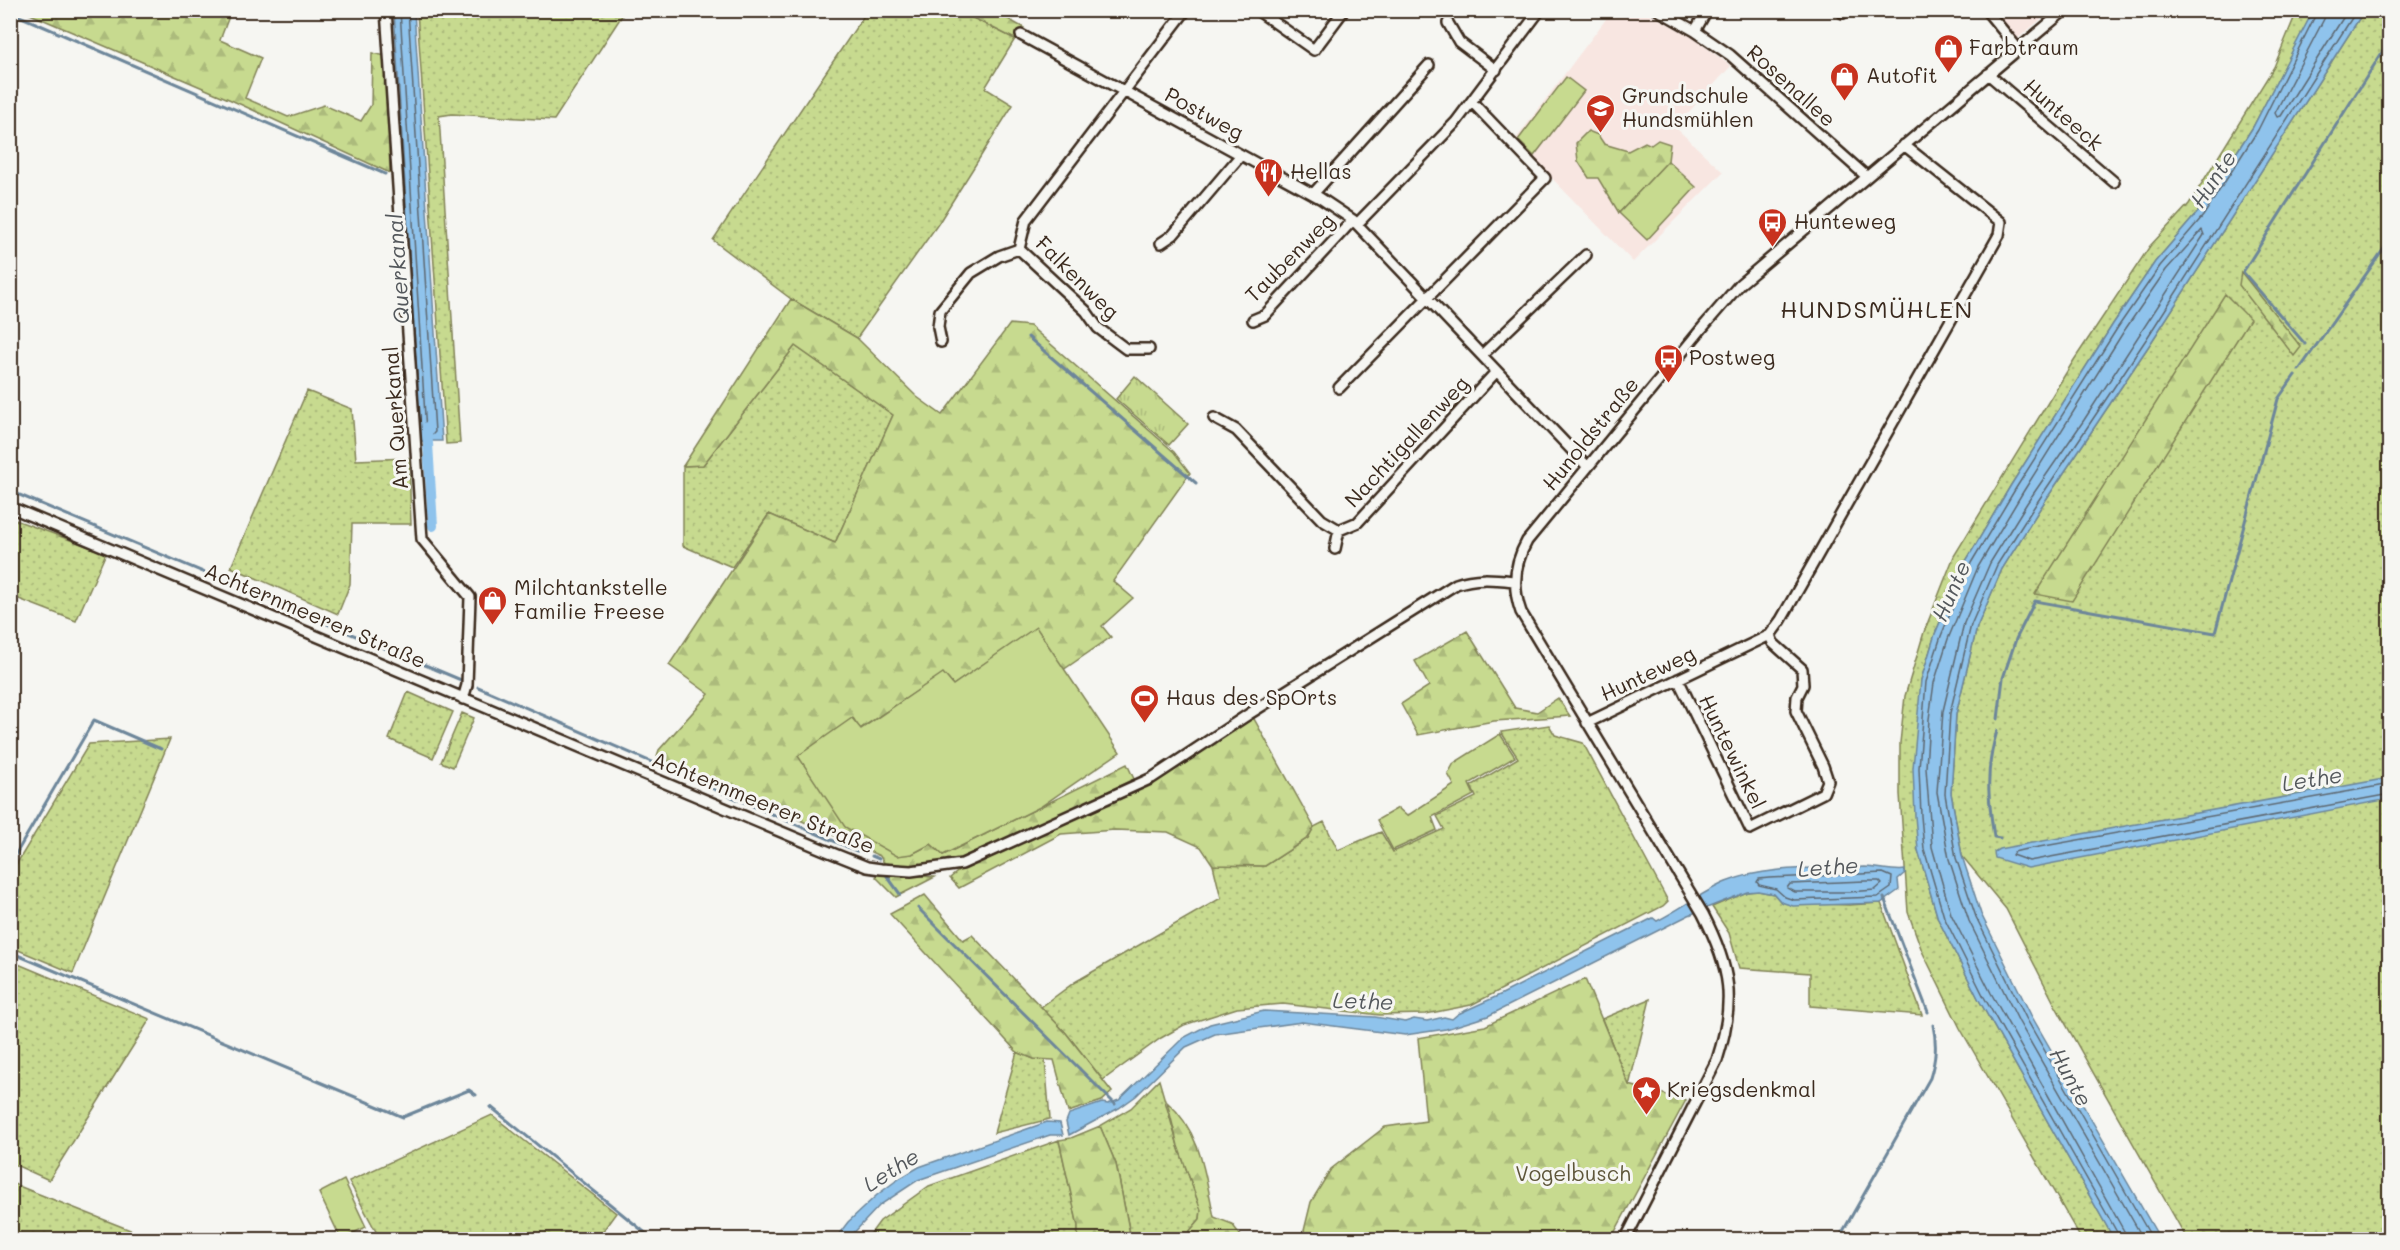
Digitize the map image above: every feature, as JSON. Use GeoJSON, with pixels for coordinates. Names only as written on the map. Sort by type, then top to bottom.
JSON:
{"type":"FeatureCollection","features":[{"type":"Feature","properties":{"kind":"street","name":"Am Querkanal"},"geometry":{"type":"LineString","coordinates":[[386,10],[422,539],[470,597],[467,685],[463,699]]}},
{"type":"Feature","properties":{"kind":"street","name":"Falkenweg"},"geometry":{"type":"LineString","coordinates":[[1149,349],[1126,349],[1098,327],[1086,311],[1019,249],[1026,220],[1186,10]]}},
{"type":"Feature","properties":{"kind":"street"},"geometry":{"type":"LineString","coordinates":[[1257,10],[1314,50],[1344,10]]}},
{"type":"Feature","properties":{"kind":"street","name":"Taubenweg"},"geometry":{"type":"LineString","coordinates":[[1253,320],[1265,315],[1448,130],[1472,102],[1540,10]]}},
{"type":"Feature","properties":{"kind":"street","name":"Rosenallee"},"geometry":{"type":"LineString","coordinates":[[1658,10],[1695,31],[1730,55],[1866,176]]}},
{"type":"Feature","properties":{"kind":"street"},"geometry":{"type":"LineString","coordinates":[[1695,31],[1707,10]]}},
{"type":"Feature","properties":{"kind":"street"},"geometry":{"type":"LineString","coordinates":[[1986,10],[2018,50]]}},
{"type":"Feature","properties":{"kind":"street","name":"Hunoldstraße"},"geometry":{"type":"LineString","coordinates":[[1625,1239],[1706,1086],[1717,1060],[1727,1028],[1729,988],[1724,963],[1703,914],[1521,612],[1514,581],[1520,553],[1587,466],[1740,284],[2065,10]]}},
{"type":"Feature","properties":{"kind":"street"},"geometry":{"type":"LineString","coordinates":[[1448,22],[1459,42],[1496,70]]}},
{"type":"Feature","properties":{"kind":"street","name":"Postweg"},"geometry":{"type":"LineString","coordinates":[[1021,35],[1313,194],[1355,222],[1587,466]]}},
{"type":"Feature","properties":{"kind":"street"},"geometry":{"type":"LineString","coordinates":[[1313,194],[1429,65]]}},
{"type":"Feature","properties":{"kind":"street","name":"Hunteeck"},"geometry":{"type":"LineString","coordinates":[[1988,74],[2114,182]]}},
{"type":"Feature","properties":{"kind":"street"},"geometry":{"type":"LineString","coordinates":[[1339,388],[1545,178],[1472,102]]}},
{"type":"Feature","properties":{"kind":"street"},"geometry":{"type":"LineString","coordinates":[[1770,635],[1781,620],[1999,236],[2001,222],[1904,145]]}},
{"type":"Feature","properties":{"kind":"street"},"geometry":{"type":"LineString","coordinates":[[1161,243],[1173,235],[1241,155]]}},
{"type":"Feature","properties":{"kind":"street"},"geometry":{"type":"LineString","coordinates":[[941,342],[938,327],[940,311],[971,273],[999,256],[1019,249]]}},
{"type":"Feature","properties":{"kind":"street"},"geometry":{"type":"LineString","coordinates":[[1482,355],[1586,255]]}},
{"type":"Feature","properties":{"kind":"street","name":"Nachtigallenweg"},"geometry":{"type":"LineString","coordinates":[[1339,530],[1358,522],[1496,372]]}},
{"type":"Feature","properties":{"kind":"street","name":"Nachtigallenweg"},"geometry":{"type":"LineString","coordinates":[[1214,418],[1236,430],[1323,520],[1339,530]]}},
{"type":"Feature","properties":{"kind":"street","name":"Achternmeerer Straße"},"geometry":{"type":"LineString","coordinates":[[10,507],[867,867],[911,871],[962,864],[1152,778],[1456,584],[1467,580],[1491,578],[1514,581]]}},
{"type":"Feature","properties":{"kind":"street","name":"Nachtigallenweg"},"geometry":{"type":"LineString","coordinates":[[1335,549],[1339,530]]}},
{"type":"Feature","properties":{"kind":"street","name":"Hunteweg"},"geometry":{"type":"LineString","coordinates":[[1587,723],[1770,635]]}},
{"type":"Feature","properties":{"kind":"street","name":"Huntewinkel"},"geometry":{"type":"LineString","coordinates":[[1678,679],[1750,829],[1823,793],[1828,781],[1796,711],[1797,697],[1803,685],[1802,669],[1773,643],[1770,635]]}},
{"type":"Feature","properties":{"kind":"shaded area","name":"Grundschule Hundsmühlen"},"geometry":{"type":"Polygon","coordinates":[[[1612,11],[1644,11],[1692,37],[1731,66],[1675,127],[1723,172],[1633,262],[1515,140],[1612,11]]]}},
{"type":"Feature","properties":{"kind":"shaded area"},"geometry":{"type":"Polygon","coordinates":[[[1994,11],[2051,11],[2017,39],[1994,11]]]}},
{"type":"Feature","properties":{"kind":"green space"},"geometry":{"type":"Polygon","coordinates":[[[23,11],[231,11],[220,40],[261,58],[245,98],[288,117],[324,105],[361,121],[371,105],[372,53],[386,56],[390,173],[231,100],[23,11]]]}},
{"type":"Feature","properties":{"kind":"green space"},"geometry":{"type":"Polygon","coordinates":[[[417,11],[625,11],[554,120],[452,114],[439,116],[460,443],[446,444],[417,11]]]}},
{"type":"Feature","properties":{"kind":"green space"},"geometry":{"type":"Polygon","coordinates":[[[867,11],[959,11],[1015,39],[985,88],[1013,105],[938,224],[857,338],[791,299],[713,240],[867,11]]]}},
{"type":"Feature","properties":{"kind":"green space"},"geometry":{"type":"Polygon","coordinates":[[[959,11],[994,11],[1024,28],[1015,39],[959,11]]]}},
{"type":"Feature","properties":{"kind":"green space"},"geometry":{"type":"Polygon","coordinates":[[[2297,11],[2313,12],[2253,127],[2198,212],[2155,262],[2113,324],[2011,485],[1966,561],[1935,634],[1921,680],[1918,850],[1938,919],[1979,1000],[2114,1239],[2081,1239],[1960,1028],[1922,951],[1908,912],[1900,794],[1900,743],[1905,696],[1924,632],[1954,556],[2074,360],[2150,246],[2189,204],[2274,67],[2297,11]]]}},
{"type":"Feature","properties":{"kind":"green space"},"geometry":{"type":"Polygon","coordinates":[[[2364,11],[2389,11],[2389,1239],[2187,1239],[2055,1005],[2006,909],[1962,856],[1951,793],[1956,714],[1977,627],[2002,569],[2364,11]]]}},
{"type":"Feature","properties":{"kind":"green space"},"geometry":{"type":"Polygon","coordinates":[[[1566,77],[1584,91],[1534,156],[1518,140],[1566,77]]]}},
{"type":"Feature","properties":{"kind":"green space"},"geometry":{"type":"Polygon","coordinates":[[[1588,131],[1598,135],[1604,144],[1628,151],[1645,142],[1651,145],[1658,140],[1670,144],[1668,161],[1619,213],[1598,178],[1589,178],[1578,161],[1576,143],[1588,131]]]}},
{"type":"Feature","properties":{"kind":"green space"},"geometry":{"type":"Polygon","coordinates":[[[1668,161],[1696,187],[1647,240],[1619,213],[1668,161]]]}},
{"type":"Feature","properties":{"kind":"green space"},"geometry":{"type":"Polygon","coordinates":[[[2241,272],[2301,347],[2294,356],[2239,285],[2241,272]]]}},
{"type":"Feature","properties":{"kind":"green space"},"geometry":{"type":"Polygon","coordinates":[[[2225,294],[2250,319],[2072,601],[2035,594],[2225,294]]]}},
{"type":"Feature","properties":{"kind":"green space"},"geometry":{"type":"Polygon","coordinates":[[[791,299],[857,338],[917,397],[942,415],[1010,324],[1030,326],[1174,452],[1190,473],[1113,581],[1133,598],[1102,626],[1111,637],[1063,670],[1036,628],[953,685],[943,674],[860,729],[853,718],[912,854],[931,844],[943,855],[1127,764],[1134,779],[960,862],[912,867],[885,865],[880,856],[657,756],[659,750],[709,694],[669,665],[769,514],[835,543],[893,415],[795,346],[703,465],[683,466],[791,299]]]}},
{"type":"Feature","properties":{"kind":"green space"},"geometry":{"type":"Polygon","coordinates":[[[795,346],[893,415],[835,543],[769,514],[732,567],[683,546],[683,466],[703,465],[795,346]]]}},
{"type":"Feature","properties":{"kind":"green space"},"geometry":{"type":"Polygon","coordinates":[[[1135,376],[1188,424],[1169,445],[1116,399],[1135,376]]]}},
{"type":"Feature","properties":{"kind":"green space"},"geometry":{"type":"Polygon","coordinates":[[[307,391],[352,409],[356,460],[409,458],[411,524],[352,524],[350,584],[338,614],[231,567],[307,391]]]}},
{"type":"Feature","properties":{"kind":"green space"},"geometry":{"type":"Polygon","coordinates":[[[10,518],[106,553],[76,621],[11,596],[10,518]]]}},
{"type":"Feature","properties":{"kind":"green space"},"geometry":{"type":"Polygon","coordinates":[[[1036,627],[1120,752],[1040,807],[943,855],[931,844],[912,854],[897,856],[845,827],[798,756],[852,718],[861,729],[943,673],[953,685],[1036,627]]]}},
{"type":"Feature","properties":{"kind":"green space"},"geometry":{"type":"Polygon","coordinates":[[[1467,631],[1515,708],[1537,712],[1558,698],[1570,716],[1494,721],[1418,735],[1401,704],[1429,686],[1415,661],[1467,631]]]}},
{"type":"Feature","properties":{"kind":"green space"},"geometry":{"type":"Polygon","coordinates":[[[408,692],[453,712],[433,758],[389,739],[408,692]]]}},
{"type":"Feature","properties":{"kind":"green space"},"geometry":{"type":"Polygon","coordinates":[[[462,713],[474,718],[453,767],[441,762],[462,713]]]}},
{"type":"Feature","properties":{"kind":"green space"},"geometry":{"type":"Polygon","coordinates":[[[1253,717],[1314,827],[1308,838],[1265,866],[1213,865],[1201,847],[1168,832],[1115,830],[1061,834],[959,888],[950,878],[961,869],[1155,781],[1253,717]]]}},
{"type":"Feature","properties":{"kind":"green space"},"geometry":{"type":"Polygon","coordinates":[[[1549,725],[1555,735],[1583,743],[1668,901],[1663,906],[1471,1005],[1426,1014],[1380,1015],[1283,1004],[1237,1008],[1184,1025],[1161,1038],[1103,1080],[1066,1033],[1041,1007],[1075,982],[1221,898],[1213,865],[1265,866],[1308,838],[1314,827],[1324,822],[1338,850],[1381,832],[1393,852],[1444,829],[1437,816],[1476,797],[1471,786],[1518,758],[1501,732],[1549,725]]]}},
{"type":"Feature","properties":{"kind":"green space"},"geometry":{"type":"Polygon","coordinates":[[[1500,734],[1515,757],[1469,784],[1474,795],[1432,817],[1437,830],[1393,850],[1377,820],[1398,808],[1407,816],[1454,785],[1448,774],[1454,763],[1500,734]]]}},
{"type":"Feature","properties":{"kind":"green space"},"geometry":{"type":"Polygon","coordinates":[[[170,739],[73,973],[11,947],[11,873],[89,744],[170,739]]]}},
{"type":"Feature","properties":{"kind":"green space"},"geometry":{"type":"Polygon","coordinates":[[[880,873],[935,877],[896,897],[876,877],[880,873]]]}},
{"type":"Feature","properties":{"kind":"green space"},"geometry":{"type":"Polygon","coordinates":[[[1758,891],[1774,894],[1781,902],[1849,905],[1881,903],[1922,1015],[1810,1006],[1810,973],[1739,968],[1729,933],[1712,907],[1747,892],[1758,891]]]}},
{"type":"Feature","properties":{"kind":"green space"},"geometry":{"type":"Polygon","coordinates":[[[925,895],[963,940],[972,935],[1066,1033],[1112,1092],[1102,1101],[1068,1112],[1054,1060],[1034,1059],[1017,1052],[890,914],[925,895]]]}},
{"type":"Feature","properties":{"kind":"green space"},"geometry":{"type":"Polygon","coordinates":[[[11,961],[150,1019],[49,1180],[11,1163],[11,961]]]}},
{"type":"Feature","properties":{"kind":"green space","name":"Vogelbusch"},"geometry":{"type":"Polygon","coordinates":[[[1585,979],[1629,1085],[1686,1100],[1611,1239],[1302,1239],[1311,1202],[1331,1169],[1385,1127],[1426,1121],[1418,1038],[1485,1026],[1585,979]]]}},
{"type":"Feature","properties":{"kind":"green space"},"geometry":{"type":"Polygon","coordinates":[[[1650,999],[1629,1086],[1602,1019],[1650,999]]]}},
{"type":"Feature","properties":{"kind":"green space"},"geometry":{"type":"Polygon","coordinates":[[[1017,1052],[1034,1059],[1045,1060],[1050,1119],[994,1133],[1017,1052]]]}},
{"type":"Feature","properties":{"kind":"green space"},"geometry":{"type":"Polygon","coordinates":[[[1159,1080],[1178,1146],[1201,1210],[1200,1219],[1183,1239],[1131,1239],[1116,1164],[1100,1126],[1131,1108],[1159,1080]]]}},
{"type":"Feature","properties":{"kind":"green space"},"geometry":{"type":"Polygon","coordinates":[[[1167,1102],[1187,1126],[1194,1140],[1204,1170],[1214,1217],[1232,1224],[1241,1236],[1233,1239],[1183,1239],[1200,1219],[1201,1210],[1178,1146],[1167,1102]]]}},
{"type":"Feature","properties":{"kind":"green space"},"geometry":{"type":"Polygon","coordinates":[[[492,1115],[616,1213],[597,1239],[380,1239],[349,1181],[492,1115]]]}},
{"type":"Feature","properties":{"kind":"green space"},"geometry":{"type":"Polygon","coordinates":[[[1100,1126],[1116,1164],[1131,1239],[1078,1239],[1078,1226],[1059,1140],[1071,1138],[1100,1126]]]}},
{"type":"Feature","properties":{"kind":"green space"},"geometry":{"type":"Polygon","coordinates":[[[1059,1140],[1078,1226],[1078,1239],[866,1240],[880,1221],[929,1186],[1059,1140]]]}},
{"type":"Feature","properties":{"kind":"green space"},"geometry":{"type":"Polygon","coordinates":[[[344,1180],[366,1227],[341,1239],[319,1193],[344,1180]]]}},
{"type":"Feature","properties":{"kind":"green space"},"geometry":{"type":"Polygon","coordinates":[[[11,1183],[153,1239],[11,1239],[11,1183]]]}},
{"type":"Feature","properties":{"kind":"water"},"geometry":{"type":"Polygon","coordinates":[[[394,11],[414,11],[442,441],[421,441],[394,11]]]}},
{"type":"Feature","properties":{"kind":"water"},"geometry":{"type":"Polygon","coordinates":[[[2313,11],[2364,11],[2002,569],[1977,627],[1956,714],[1951,793],[1962,856],[1981,914],[2031,1015],[2160,1239],[2114,1239],[1979,1000],[1938,919],[1918,850],[1915,816],[1913,768],[1921,680],[1935,634],[1966,561],[2011,485],[2113,324],[2155,262],[2198,212],[2253,127],[2313,11]]]}},
{"type":"Feature","properties":{"kind":"water"},"geometry":{"type":"Polygon","coordinates":[[[2389,778],[2389,799],[2028,868],[1995,858],[1994,852],[1999,849],[2389,778]]]}},
{"type":"Feature","properties":{"kind":"water"},"geometry":{"type":"Polygon","coordinates":[[[1865,867],[1905,870],[1905,873],[1898,879],[1899,890],[1881,903],[1793,906],[1781,902],[1774,894],[1758,891],[1747,892],[1689,915],[1488,1016],[1446,1029],[1405,1035],[1302,1022],[1215,1034],[1186,1047],[1136,1096],[1119,1108],[1069,1135],[1066,1122],[1069,1114],[1119,1100],[1183,1038],[1210,1024],[1264,1011],[1375,1017],[1405,1022],[1414,1019],[1427,1021],[1444,1017],[1452,1019],[1653,918],[1657,921],[1726,882],[1776,870],[1865,867]]]}},
{"type":"Feature","properties":{"kind":"water"},"geometry":{"type":"Polygon","coordinates":[[[1047,1122],[1060,1123],[1063,1135],[1050,1135],[918,1180],[880,1205],[848,1239],[835,1239],[848,1222],[877,1195],[919,1167],[1047,1122]]]}},
{"type":"Feature","properties":{"kind":"waterway"},"geometry":{"type":"LineString","coordinates":[[10,12],[385,174]]}},
{"type":"Feature","properties":{"kind":"waterway"},"geometry":{"type":"LineString","coordinates":[[2305,344],[2243,272],[2390,40]]}},
{"type":"Feature","properties":{"kind":"waterway"},"geometry":{"type":"LineString","coordinates":[[2299,370],[2390,240]]}},
{"type":"Feature","properties":{"kind":"waterway"},"geometry":{"type":"LineString","coordinates":[[1028,337],[1196,483]]}},
{"type":"Feature","properties":{"kind":"waterway"},"geometry":{"type":"LineString","coordinates":[[1998,719],[2003,678],[2016,639],[2035,601],[2215,633],[2278,399],[2295,375]]}},
{"type":"Feature","properties":{"kind":"waterway","name":"Querkanal"},"geometry":{"type":"LineString","coordinates":[[427,427],[433,526]]}},
{"type":"Feature","properties":{"kind":"waterway"},"geometry":{"type":"LineString","coordinates":[[10,491],[461,680]]}},
{"type":"Feature","properties":{"kind":"waterway"},"geometry":{"type":"LineString","coordinates":[[478,687],[857,851]]}},
{"type":"Feature","properties":{"kind":"waterway"},"geometry":{"type":"LineString","coordinates":[[10,864],[94,720],[161,749]]}},
{"type":"Feature","properties":{"kind":"waterway"},"geometry":{"type":"LineString","coordinates":[[1997,731],[1993,745],[1989,784],[1994,837],[2000,838]]}},
{"type":"Feature","properties":{"kind":"waterway"},"geometry":{"type":"LineString","coordinates":[[872,856],[879,859]]}},
{"type":"Feature","properties":{"kind":"waterway"},"geometry":{"type":"LineString","coordinates":[[887,876],[900,894]]}},
{"type":"Feature","properties":{"kind":"waterway"},"geometry":{"type":"LineString","coordinates":[[1884,898],[1928,1012]]}},
{"type":"Feature","properties":{"kind":"waterway"},"geometry":{"type":"LineString","coordinates":[[918,908],[1115,1104]]}},
{"type":"Feature","properties":{"kind":"waterway"},"geometry":{"type":"LineString","coordinates":[[10,952],[403,1117],[469,1090],[476,1095]]}},
{"type":"Feature","properties":{"kind":"waterway"},"geometry":{"type":"LineString","coordinates":[[1838,1240],[1930,1078],[1935,1051],[1933,1025]]}},
{"type":"Feature","properties":{"kind":"waterway"},"geometry":{"type":"LineString","coordinates":[[491,1107],[654,1240]]}},
{"type":"Feature","properties":{"kind":"place","name":"Farbtraum"},"geometry":{"type":"Point","coordinates":[1948,74]}},
{"type":"Feature","properties":{"kind":"place","name":"Autofit"},"geometry":{"type":"Point","coordinates":[1845,102]}},
{"type":"Feature","properties":{"kind":"place","name":"Grundschule Hundsmühlen"},"geometry":{"type":"Point","coordinates":[1601,134]}},
{"type":"Feature","properties":{"kind":"place","name":"Hellas"},"geometry":{"type":"Point","coordinates":[1269,198]}},
{"type":"Feature","properties":{"kind":"place","name":"Hunteweg"},"geometry":{"type":"Point","coordinates":[1773,248]}},
{"type":"Feature","properties":{"kind":"place","name":"Postweg"},"geometry":{"type":"Point","coordinates":[1668,384]}},
{"type":"Feature","properties":{"kind":"place","name":"Milchtankstelle Familie Freese"},"geometry":{"type":"Point","coordinates":[493,626]}},
{"type":"Feature","properties":{"kind":"place","name":"Haus des SpOrts"},"geometry":{"type":"Point","coordinates":[1145,724]}},
{"type":"Feature","properties":{"kind":"place","name":"Kriegsdenkmal"},"geometry":{"type":"Point","coordinates":[1646,1116]}},
{"type":"Feature","properties":{"kind":"district","name":"HUNDSMÜHLEN"},"geometry":{"type":"Point","coordinates":[1877,310]}},
{"type":"Feature","properties":{"kind":"water label","name":"Hunte"},"geometry":{"type":"Point","coordinates":[2213,179]}},
{"type":"Feature","properties":{"kind":"water label","name":"Hunte"},"geometry":{"type":"Point","coordinates":[1951,591]}},
{"type":"Feature","properties":{"kind":"water label","name":"Lethe"},"geometry":{"type":"Point","coordinates":[2312,779]}},
{"type":"Feature","properties":{"kind":"water label","name":"Lethe"},"geometry":{"type":"Point","coordinates":[1828,867]}},
{"type":"Feature","properties":{"kind":"water label","name":"Lethe"},"geometry":{"type":"Point","coordinates":[1363,1001]}},
{"type":"Feature","properties":{"kind":"water label","name":"Hunte"},"geometry":{"type":"Point","coordinates":[2071,1077]}},
{"type":"Feature","properties":{"kind":"water label","name":"Lethe"},"geometry":{"type":"Point","coordinates":[891,1170]}}]}
